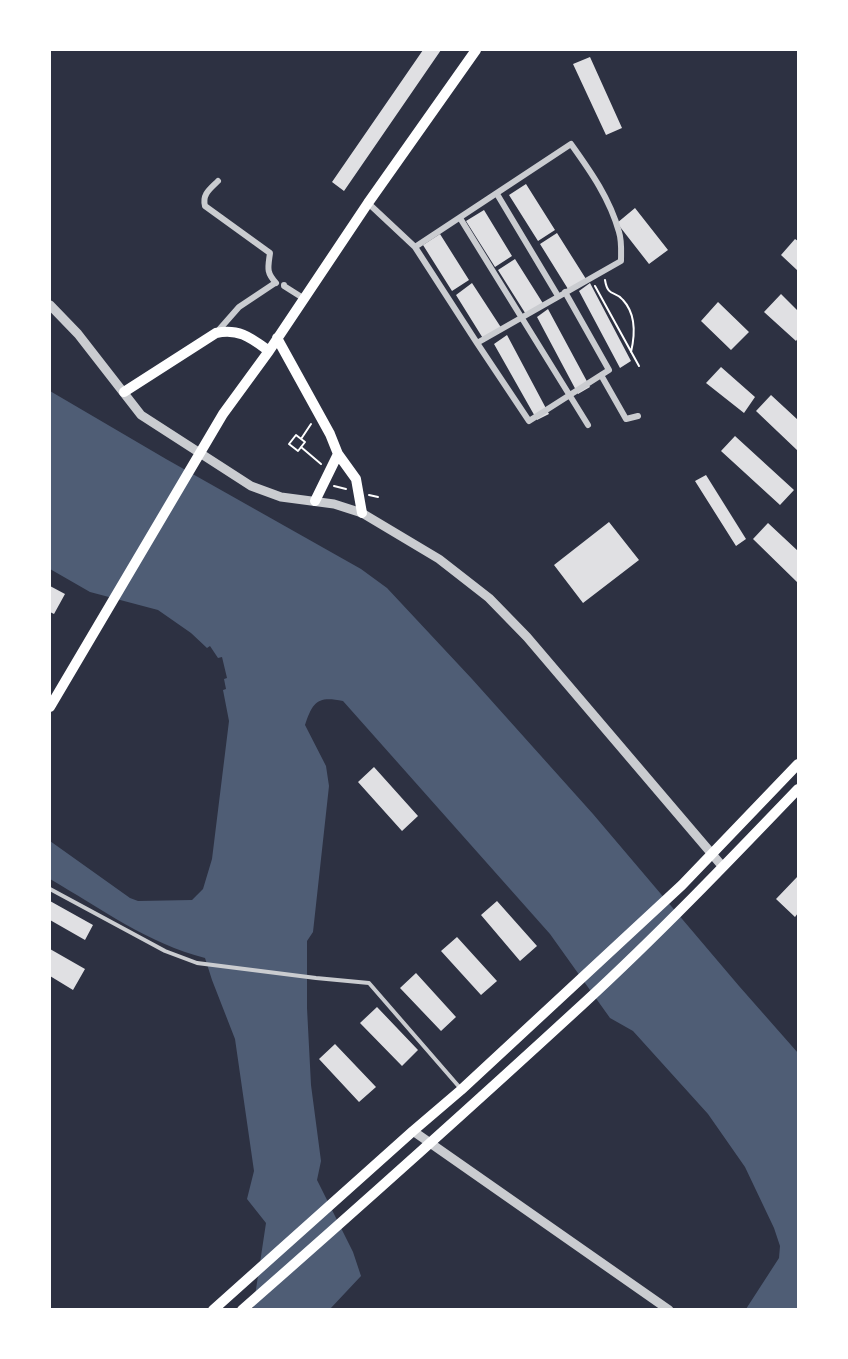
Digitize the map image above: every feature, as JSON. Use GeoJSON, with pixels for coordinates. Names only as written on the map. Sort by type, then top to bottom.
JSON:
{"type":"FeatureCollection","features":[{"type":"Feature","properties":{"kind":"main road"},"geometry":{"type":"LineString","coordinates":[[50,707],[223,414],[269,351],[368,203],[476,50]]}},
{"type":"Feature","properties":{"kind":"main road"},"geometry":{"type":"LineString","coordinates":[[124,392],[216,333],[227,331],[239,333],[269,351]]}},
{"type":"Feature","properties":{"kind":"main road"},"geometry":{"type":"LineString","coordinates":[[277,338],[330,434],[338,454],[356,479],[362,513]]}},
{"type":"Feature","properties":{"kind":"main road"},"geometry":{"type":"LineString","coordinates":[[315,501],[338,454]]}},
{"type":"Feature","properties":{"kind":"main road"},"geometry":{"type":"LineString","coordinates":[[215,1308],[461,1090],[682,885],[798,765]]}},
{"type":"Feature","properties":{"kind":"main road"},"geometry":{"type":"LineString","coordinates":[[242,1310],[584,1003],[693,898],[798,789]]}},
{"type":"Feature","properties":{"kind":"street"},"geometry":{"type":"LineString","coordinates":[[415,247],[571,144],[596,179],[620,234],[621,261],[477,343]]}},
{"type":"Feature","properties":{"kind":"street"},"geometry":{"type":"LineString","coordinates":[[218,181],[205,195],[203,200],[205,206],[270,253],[268,272],[278,283],[303,298]]}},
{"type":"Feature","properties":{"kind":"street"},"geometry":{"type":"LineString","coordinates":[[497,194],[558,296]]}},
{"type":"Feature","properties":{"kind":"street"},"geometry":{"type":"LineString","coordinates":[[368,203],[415,247],[529,421],[609,370],[565,292]]}},
{"type":"Feature","properties":{"kind":"street"},"geometry":{"type":"LineString","coordinates":[[460,218],[588,425]]}},
{"type":"Feature","properties":{"kind":"street"},"geometry":{"type":"LineString","coordinates":[[216,333],[239,307],[278,283]]}},
{"type":"Feature","properties":{"kind":"street"},"geometry":{"type":"LineString","coordinates":[[50,305],[78,334],[141,416],[250,486],[281,496],[334,504],[362,513],[439,559],[489,598],[527,637],[723,867]]}},
{"type":"Feature","properties":{"kind":"street"},"geometry":{"type":"LineString","coordinates":[[600,375],[626,419],[638,416]]}},
{"type":"Feature","properties":{"kind":"street"},"geometry":{"type":"LineString","coordinates":[[413,1131],[669,1310]]}},
{"type":"Feature","properties":{"kind":"lane"},"geometry":{"type":"LineString","coordinates":[[50,889],[165,951],[197,963],[369,983],[461,1090]]}},
{"type":"Feature","properties":{"kind":"path"},"geometry":{"type":"LineString","coordinates":[[604,271],[606,287],[610,293],[622,298],[632,315],[635,335],[631,352]]}},
{"type":"Feature","properties":{"kind":"path"},"geometry":{"type":"LineString","coordinates":[[590,278],[639,366]]}},
{"type":"Feature","properties":{"kind":"path"},"geometry":{"type":"LineString","coordinates":[[301,439],[319,414]]}},
{"type":"Feature","properties":{"kind":"path"},"geometry":{"type":"LineString","coordinates":[[296,435],[301,439],[305,442],[298,451],[289,444],[296,435]]}},
{"type":"Feature","properties":{"kind":"path"},"geometry":{"type":"LineString","coordinates":[[301,447],[330,472]]}},
{"type":"Feature","properties":{"kind":"path"},"geometry":{"type":"LineString","coordinates":[[324,484],[378,497]]}},
{"type":"Feature","properties":{"kind":"water"},"geometry":{"type":"Polygon","coordinates":[[[50,391],[361,569],[387,588],[593,814],[798,1053],[798,1309],[746,1309],[779,1258],[780,1246],[774,1228],[745,1167],[708,1114],[633,1031],[610,1018],[550,934],[343,701],[328,699],[314,706],[305,725],[326,766],[329,786],[313,932],[307,941],[307,1008],[311,1085],[321,1161],[317,1180],[353,1252],[361,1276],[330,1309],[253,1309],[266,1223],[247,1199],[254,1171],[235,1039],[205,958],[164,944],[50,879],[50,841],[130,898],[138,901],[192,900],[203,889],[212,859],[229,721],[223,690],[226,689],[224,679],[227,678],[222,657],[218,658],[210,646],[207,648],[191,633],[158,610],[90,592],[50,569],[50,391]]]}},
{"type":"Feature","properties":{"kind":"building"},"geometry":{"type":"Polygon","coordinates":[[[423,50],[441,50],[344,191],[332,182],[423,50]]]}},
{"type":"Feature","properties":{"kind":"building"},"geometry":{"type":"Polygon","coordinates":[[[590,57],[622,128],[606,135],[573,64],[590,57]]]}},
{"type":"Feature","properties":{"kind":"building"},"geometry":{"type":"Polygon","coordinates":[[[526,184],[555,230],[538,241],[509,195],[526,184]]]}},
{"type":"Feature","properties":{"kind":"building"},"geometry":{"type":"Polygon","coordinates":[[[635,208],[668,250],[649,264],[617,223],[635,208]]]}},
{"type":"Feature","properties":{"kind":"building"},"geometry":{"type":"Polygon","coordinates":[[[484,210],[512,256],[495,267],[466,221],[484,210]]]}},
{"type":"Feature","properties":{"kind":"building"},"geometry":{"type":"Polygon","coordinates":[[[557,233],[586,279],[568,289],[540,244],[557,233]]]}},
{"type":"Feature","properties":{"kind":"building"},"geometry":{"type":"Polygon","coordinates":[[[440,234],[469,280],[452,291],[423,245],[440,234]]]}},
{"type":"Feature","properties":{"kind":"building"},"geometry":{"type":"Polygon","coordinates":[[[795,239],[798,241],[798,271],[781,255],[795,239]]]}},
{"type":"Feature","properties":{"kind":"building"},"geometry":{"type":"Polygon","coordinates":[[[515,259],[544,305],[527,316],[498,270],[515,259]]]}},
{"type":"Feature","properties":{"kind":"building"},"geometry":{"type":"Polygon","coordinates":[[[472,283],[502,329],[484,340],[456,295],[472,283]]]}},
{"type":"Feature","properties":{"kind":"building"},"geometry":{"type":"Polygon","coordinates":[[[590,283],[631,361],[620,368],[579,291],[590,283]]]}},
{"type":"Feature","properties":{"kind":"building"},"geometry":{"type":"Polygon","coordinates":[[[781,294],[798,311],[796,341],[764,312],[781,294]]]}},
{"type":"Feature","properties":{"kind":"building"},"geometry":{"type":"Polygon","coordinates":[[[718,302],[749,332],[731,350],[701,321],[718,302]]]}},
{"type":"Feature","properties":{"kind":"building"},"geometry":{"type":"Polygon","coordinates":[[[548,309],[590,387],[578,394],[537,317],[548,309]]]}},
{"type":"Feature","properties":{"kind":"building"},"geometry":{"type":"Polygon","coordinates":[[[507,335],[549,414],[537,420],[494,344],[507,335]]]}},
{"type":"Feature","properties":{"kind":"building"},"geometry":{"type":"Polygon","coordinates":[[[721,367],[755,397],[744,413],[706,383],[721,367]]]}},
{"type":"Feature","properties":{"kind":"building"},"geometry":{"type":"Polygon","coordinates":[[[771,395],[798,420],[798,451],[756,411],[771,395]]]}},
{"type":"Feature","properties":{"kind":"building"},"geometry":{"type":"Polygon","coordinates":[[[735,436],[794,490],[780,505],[721,451],[735,436]]]}},
{"type":"Feature","properties":{"kind":"building"},"geometry":{"type":"Polygon","coordinates":[[[706,475],[746,539],[736,546],[695,481],[706,475]]]}},
{"type":"Feature","properties":{"kind":"building"},"geometry":{"type":"Polygon","coordinates":[[[609,522],[639,560],[583,603],[554,565],[609,522]]]}},
{"type":"Feature","properties":{"kind":"building"},"geometry":{"type":"Polygon","coordinates":[[[768,523],[798,551],[798,583],[753,539],[768,523]]]}},
{"type":"Feature","properties":{"kind":"building"},"geometry":{"type":"Polygon","coordinates":[[[50,586],[65,594],[54,614],[50,612],[50,586]]]}},
{"type":"Feature","properties":{"kind":"building"},"geometry":{"type":"Polygon","coordinates":[[[374,767],[418,816],[402,831],[358,782],[374,767]]]}},
{"type":"Feature","properties":{"kind":"building"},"geometry":{"type":"Polygon","coordinates":[[[798,876],[798,913],[795,917],[776,899],[798,876]]]}},
{"type":"Feature","properties":{"kind":"building"},"geometry":{"type":"Polygon","coordinates":[[[50,901],[93,925],[85,940],[50,920],[50,901]]]}},
{"type":"Feature","properties":{"kind":"building"},"geometry":{"type":"Polygon","coordinates":[[[497,901],[537,946],[520,961],[481,915],[497,901]]]}},
{"type":"Feature","properties":{"kind":"building"},"geometry":{"type":"Polygon","coordinates":[[[457,937],[497,981],[481,995],[441,951],[457,937]]]}},
{"type":"Feature","properties":{"kind":"building"},"geometry":{"type":"Polygon","coordinates":[[[50,949],[85,969],[73,990],[50,976],[50,949]]]}},
{"type":"Feature","properties":{"kind":"building"},"geometry":{"type":"Polygon","coordinates":[[[416,973],[456,1017],[441,1031],[400,988],[416,973]]]}},
{"type":"Feature","properties":{"kind":"building"},"geometry":{"type":"Polygon","coordinates":[[[377,1007],[418,1050],[402,1066],[360,1023],[377,1007]]]}},
{"type":"Feature","properties":{"kind":"building"},"geometry":{"type":"Polygon","coordinates":[[[335,1044],[376,1087],[359,1102],[319,1059],[335,1044]]]}}]}
